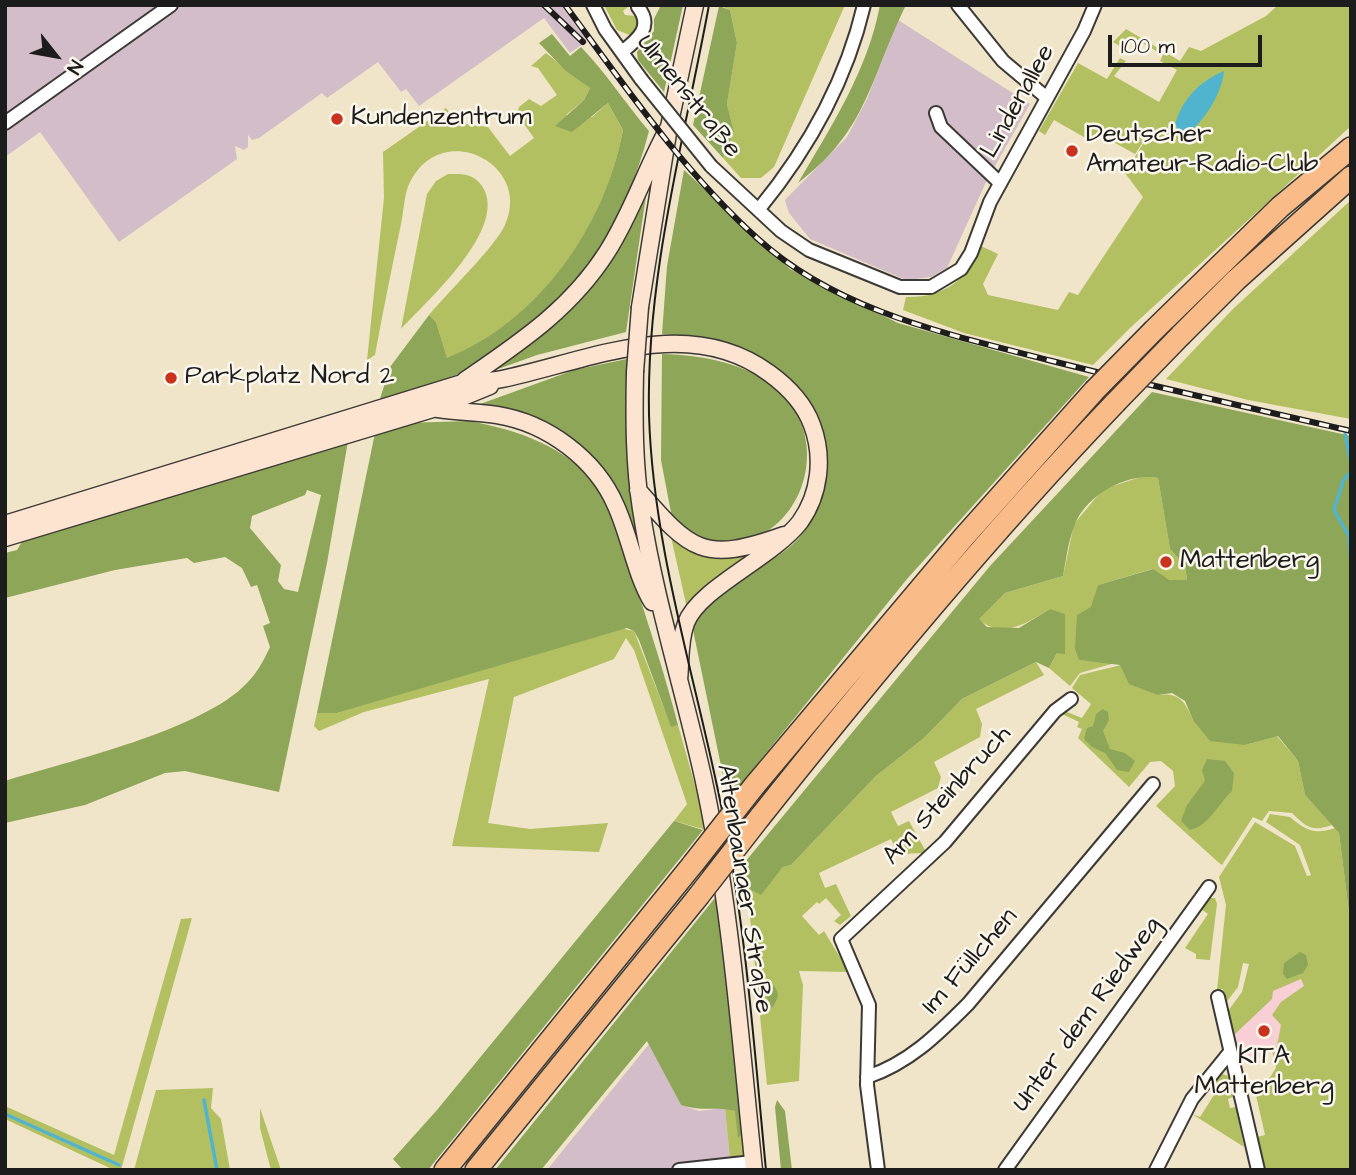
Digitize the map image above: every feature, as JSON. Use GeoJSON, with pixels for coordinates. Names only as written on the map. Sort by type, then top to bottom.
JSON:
{"type":"FeatureCollection","features":[{"type":"Feature","properties":{"kind":"highway"},"geometry":{"type":"LineString","coordinates":[[445,1170],[755,785],[954,548],[1094,391],[1154,330],[1280,207],[1351,148]]}},
{"type":"Feature","properties":{"kind":"highway"},"geometry":{"type":"LineString","coordinates":[[477,1170],[887,660],[999,528],[1115,403],[1236,280],[1351,177]]}},
{"type":"Feature","properties":{"kind":"main road"},"geometry":{"type":"LineString","coordinates":[[662,619],[638,490],[635,372],[640,307],[669,127],[695,5]]}},
{"type":"Feature","properties":{"kind":"main road"},"geometry":{"type":"LineString","coordinates":[[459,384],[540,329],[588,280],[627,215],[652,157],[669,127]]}},
{"type":"Feature","properties":{"kind":"main road"},"geometry":{"type":"LineString","coordinates":[[5,538],[328,432],[396,404],[459,384],[500,379],[590,354],[649,345],[702,346],[754,363],[795,396],[811,422],[816,438],[819,472],[809,506],[791,532],[766,556],[696,605],[682,634],[679,681]]}},
{"type":"Feature","properties":{"kind":"main road"},"geometry":{"type":"LineString","coordinates":[[5,524],[328,432],[436,408],[500,379]]}},
{"type":"Feature","properties":{"kind":"main road"},"geometry":{"type":"LineString","coordinates":[[436,408],[498,415],[528,423],[553,436],[583,459],[615,503],[648,594],[662,619]]}},
{"type":"Feature","properties":{"kind":"main road"},"geometry":{"type":"LineString","coordinates":[[638,490],[678,535],[702,548],[736,550],[791,532]]}},
{"type":"Feature","properties":{"kind":"main road","name":"Altenbaunaer Straße"},"geometry":{"type":"LineString","coordinates":[[662,619],[703,778],[724,893],[753,1166]]}},
{"type":"Feature","properties":{"kind":"street"},"geometry":{"type":"LineString","coordinates":[[8,117],[171,5]]}},
{"type":"Feature","properties":{"kind":"street","name":"Ulmenstraße"},"geometry":{"type":"LineString","coordinates":[[593,5],[641,79],[711,166],[759,209]]}},
{"type":"Feature","properties":{"kind":"street"},"geometry":{"type":"LineString","coordinates":[[759,209],[788,171],[828,108],[845,71],[864,5]]}},
{"type":"Feature","properties":{"kind":"street"},"geometry":{"type":"LineString","coordinates":[[958,5],[1003,61],[1047,98]]}},
{"type":"Feature","properties":{"kind":"street","name":"Lindenallee"},"geometry":{"type":"LineString","coordinates":[[759,209],[790,238],[840,265],[900,287],[931,287],[961,269],[971,253],[979,227],[1000,183],[1095,5]]}},
{"type":"Feature","properties":{"kind":"street"},"geometry":{"type":"LineString","coordinates":[[622,52],[640,37],[645,26],[643,14],[638,7]]}},
{"type":"Feature","properties":{"kind":"street","name":"Lindenallee"},"geometry":{"type":"LineString","coordinates":[[936,113],[941,127],[1000,183]]}},
{"type":"Feature","properties":{"kind":"street","name":"Am Steinbruch"},"geometry":{"type":"LineString","coordinates":[[867,1077],[869,1006],[841,939],[944,842],[1055,711],[1071,699]]}},
{"type":"Feature","properties":{"kind":"street","name":"Im Füllchen"},"geometry":{"type":"LineString","coordinates":[[867,1077],[895,1067],[934,1038],[968,1004],[1153,784]]}},
{"type":"Feature","properties":{"kind":"street","name":"Unter dem Riedweg"},"geometry":{"type":"LineString","coordinates":[[1005,1170],[1209,887]]}},
{"type":"Feature","properties":{"kind":"street"},"geometry":{"type":"LineString","coordinates":[[1218,997],[1258,1170]]}},
{"type":"Feature","properties":{"kind":"street"},"geometry":{"type":"LineString","coordinates":[[1156,1170],[1192,1099],[1230,1052]]}},
{"type":"Feature","properties":{"kind":"street"},"geometry":{"type":"LineString","coordinates":[[867,1077],[878,1170]]}},
{"type":"Feature","properties":{"kind":"street"},"geometry":{"type":"LineString","coordinates":[[679,1170],[753,1166]]}},
{"type":"Feature","properties":{"kind":"shaded area"},"geometry":{"type":"Polygon","coordinates":[[[5,5],[561,5],[587,41],[570,53],[544,18],[419,106],[406,89],[401,92],[378,62],[327,98],[322,93],[259,138],[252,140],[248,135],[248,147],[244,150],[235,146],[237,159],[119,242],[40,132],[5,157],[5,5]]]}},
{"type":"Feature","properties":{"kind":"shaded area"},"geometry":{"type":"Polygon","coordinates":[[[898,20],[1030,104],[986,182],[947,268],[931,277],[906,280],[810,239],[789,213],[785,200],[847,137],[867,99],[898,20]]]}},
{"type":"Feature","properties":{"kind":"shaded area","name":"KITA Mattenberg"},"geometry":{"type":"Polygon","coordinates":[[[1351,956],[1286,1048],[1241,1063],[1228,1011],[1242,992],[1249,964],[1351,956]]]}},
{"type":"Feature","properties":{"kind":"shaded area"},"geometry":{"type":"Polygon","coordinates":[[[649,1044],[681,1105],[699,1111],[725,1108],[731,1170],[547,1170],[649,1044]]]}},
{"type":"Feature","properties":{"kind":"green space"},"geometry":{"type":"Polygon","coordinates":[[[604,5],[630,5],[623,11],[625,15],[637,16],[640,26],[632,36],[617,30],[604,5]]]}},
{"type":"Feature","properties":{"kind":"green space"},"geometry":{"type":"Polygon","coordinates":[[[661,5],[683,5],[664,92],[638,60],[637,52],[654,31],[654,19],[661,5]]]}},
{"type":"Feature","properties":{"kind":"green space"},"geometry":{"type":"Polygon","coordinates":[[[719,5],[845,5],[774,167],[761,178],[741,178],[723,158],[734,132],[727,104],[737,43],[730,10],[719,5]]]}},
{"type":"Feature","properties":{"kind":"green space"},"geometry":{"type":"Polygon","coordinates":[[[880,5],[906,5],[865,102],[839,143],[798,183],[847,97],[867,52],[880,5]]]}},
{"type":"Feature","properties":{"kind":"green space"},"geometry":{"type":"Polygon","coordinates":[[[1278,5],[1351,5],[1351,126],[1093,365],[964,333],[903,310],[906,297],[932,294],[952,285],[969,268],[981,246],[998,254],[983,284],[988,295],[1058,310],[1069,292],[1078,295],[1143,197],[1125,173],[1159,118],[1135,154],[1099,134],[1089,140],[1054,120],[1045,135],[1039,131],[1078,63],[1107,79],[1120,58],[1126,61],[1114,76],[1159,102],[1177,70],[1160,61],[1163,55],[1132,37],[1125,49],[1113,42],[1126,29],[1180,61],[1189,47],[1201,51],[1266,16],[1278,5]]]}},
{"type":"Feature","properties":{"kind":"green space"},"geometry":{"type":"Polygon","coordinates":[[[719,6],[730,10],[737,43],[727,104],[734,132],[723,158],[693,125],[719,6]]]}},
{"type":"Feature","properties":{"kind":"green space"},"geometry":{"type":"Polygon","coordinates":[[[552,34],[570,56],[581,47],[649,131],[627,197],[612,228],[574,285],[526,333],[497,354],[469,369],[379,402],[390,367],[429,315],[436,322],[447,358],[480,342],[511,320],[538,295],[563,266],[584,235],[601,201],[623,130],[608,103],[572,132],[555,126],[584,100],[590,88],[566,71],[539,43],[552,34]]]}},
{"type":"Feature","properties":{"kind":"green space"},"geometry":{"type":"Polygon","coordinates":[[[546,53],[590,88],[584,100],[566,115],[592,117],[608,103],[623,130],[601,201],[584,235],[563,267],[511,321],[480,342],[447,359],[436,322],[429,315],[500,234],[510,203],[506,184],[496,168],[480,157],[462,151],[442,153],[424,163],[406,191],[375,355],[367,360],[384,198],[383,152],[446,108],[457,123],[488,127],[510,156],[534,138],[517,114],[519,107],[529,99],[541,106],[557,95],[538,68],[531,66],[546,53]]]}},
{"type":"Feature","properties":{"kind":"green space"},"geometry":{"type":"Polygon","coordinates":[[[684,170],[790,269],[898,323],[1089,377],[907,579],[728,800],[692,625],[713,599],[771,561],[803,533],[819,501],[826,476],[826,463],[820,430],[807,402],[775,369],[733,348],[686,336],[662,334],[667,266],[684,170]]]}},
{"type":"Feature","properties":{"kind":"green space"},"geometry":{"type":"Polygon","coordinates":[[[448,174],[471,176],[479,182],[488,203],[485,222],[476,242],[462,262],[401,329],[427,194],[436,181],[448,174]]]}},
{"type":"Feature","properties":{"kind":"green space"},"geometry":{"type":"Polygon","coordinates":[[[647,189],[626,332],[537,355],[487,373],[551,328],[580,301],[603,270],[647,189]]]}},
{"type":"Feature","properties":{"kind":"green space"},"geometry":{"type":"Polygon","coordinates":[[[1351,200],[1351,419],[1248,400],[1166,379],[1233,309],[1351,200]]]}},
{"type":"Feature","properties":{"kind":"green space"},"geometry":{"type":"Polygon","coordinates":[[[662,354],[711,359],[744,369],[773,386],[798,415],[805,435],[807,456],[804,477],[797,497],[786,514],[771,529],[748,541],[715,546],[701,541],[673,523],[661,460],[662,354]]]}},
{"type":"Feature","properties":{"kind":"green space"},"geometry":{"type":"Polygon","coordinates":[[[627,359],[630,453],[639,547],[630,522],[581,449],[472,407],[574,370],[627,359]]]}},
{"type":"Feature","properties":{"kind":"green space"},"geometry":{"type":"Polygon","coordinates":[[[1152,392],[1351,436],[1351,928],[1339,833],[1305,795],[1298,761],[1278,736],[1245,745],[1210,741],[1193,720],[1185,701],[1172,693],[1158,695],[1129,684],[1120,665],[1079,660],[1075,649],[1077,615],[1091,607],[1098,585],[1153,569],[1170,580],[1187,580],[1185,566],[1170,549],[1158,478],[1146,477],[1120,483],[1087,505],[1072,533],[1063,576],[1005,593],[979,619],[987,627],[1019,628],[1050,609],[1065,614],[1065,654],[1057,653],[1049,668],[1036,662],[962,699],[924,738],[876,776],[791,865],[783,867],[761,895],[747,888],[745,862],[990,566],[1152,392]]]}},
{"type":"Feature","properties":{"kind":"green space"},"geometry":{"type":"Polygon","coordinates":[[[469,421],[505,429],[540,442],[572,461],[598,488],[619,531],[678,725],[671,727],[639,640],[634,631],[627,628],[337,713],[317,713],[375,433],[405,423],[469,421]]]}},
{"type":"Feature","properties":{"kind":"green space"},"geometry":{"type":"Polygon","coordinates":[[[348,441],[327,563],[279,792],[185,771],[165,773],[85,805],[5,823],[5,781],[134,742],[200,715],[227,700],[247,683],[270,647],[263,626],[270,623],[257,585],[251,587],[242,568],[225,557],[194,563],[187,558],[115,570],[5,598],[5,553],[17,550],[23,540],[348,441]],[[307,490],[305,495],[252,516],[250,528],[281,565],[278,581],[284,589],[298,592],[321,495],[307,490]]]}},
{"type":"Feature","properties":{"kind":"green space"},"geometry":{"type":"Polygon","coordinates":[[[1144,476],[1158,478],[1170,549],[1185,566],[1187,580],[1170,580],[1152,569],[1098,585],[1079,660],[1115,663],[1080,673],[1070,686],[1049,668],[1057,653],[1050,609],[1023,624],[1005,629],[987,625],[978,619],[1005,593],[1063,576],[1074,524],[1103,489],[1144,476]]]}},
{"type":"Feature","properties":{"kind":"green space"},"geometry":{"type":"Polygon","coordinates":[[[671,537],[695,552],[717,557],[741,555],[767,546],[687,608],[671,537]]]}},
{"type":"Feature","properties":{"kind":"green space"},"geometry":{"type":"Polygon","coordinates":[[[619,628],[634,631],[671,726],[678,725],[705,821],[703,829],[674,821],[687,804],[634,650],[626,638],[614,659],[514,697],[488,823],[530,829],[608,823],[599,852],[452,846],[489,679],[364,712],[319,731],[314,726],[317,713],[337,713],[619,628]]]}},
{"type":"Feature","properties":{"kind":"green space"},"geometry":{"type":"Polygon","coordinates":[[[1036,662],[1044,675],[976,709],[982,724],[980,737],[934,762],[941,777],[938,788],[891,812],[898,826],[909,821],[925,850],[923,853],[898,854],[891,839],[819,873],[825,888],[836,884],[851,916],[840,925],[834,921],[841,915],[826,898],[819,904],[817,902],[802,916],[819,935],[824,931],[849,972],[799,971],[803,985],[799,1081],[767,1085],[747,888],[761,894],[783,867],[791,865],[876,776],[924,738],[962,699],[1036,662]]]}},
{"type":"Feature","properties":{"kind":"green space"},"geometry":{"type":"Polygon","coordinates":[[[1121,665],[1158,695],[1172,695],[1181,700],[1193,720],[1245,745],[1277,736],[1298,761],[1305,795],[1332,825],[1314,828],[1292,813],[1269,811],[1262,821],[1253,817],[1222,865],[1218,862],[1156,806],[1175,786],[1173,771],[1161,761],[1150,762],[1129,787],[1078,738],[1082,729],[1077,727],[1079,722],[1062,714],[1067,712],[1082,718],[1091,704],[1072,688],[1080,675],[1121,665]]]}},
{"type":"Feature","properties":{"kind":"green space"},"geometry":{"type":"Polygon","coordinates":[[[1103,709],[1108,712],[1109,720],[1103,731],[1110,749],[1125,753],[1135,761],[1129,772],[1117,770],[1105,753],[1092,747],[1084,739],[1087,728],[1093,726],[1096,714],[1103,709]]]}},
{"type":"Feature","properties":{"kind":"green space"},"geometry":{"type":"Polygon","coordinates":[[[1207,759],[1225,761],[1234,773],[1232,791],[1203,824],[1190,830],[1181,821],[1187,805],[1205,781],[1202,770],[1207,759]]]}},
{"type":"Feature","properties":{"kind":"green space"},"geometry":{"type":"Polygon","coordinates":[[[1270,814],[1290,817],[1310,830],[1335,828],[1339,833],[1351,928],[1351,1170],[1265,1170],[1257,1137],[1265,1135],[1255,1091],[1265,1085],[1276,1068],[1272,1050],[1277,1046],[1281,1025],[1272,1015],[1281,1002],[1304,986],[1301,979],[1273,991],[1272,999],[1234,1035],[1228,1011],[1242,992],[1249,964],[1243,963],[1238,987],[1225,1004],[1223,989],[1217,990],[1226,905],[1219,877],[1255,822],[1295,846],[1307,876],[1311,875],[1300,845],[1266,822],[1270,814]]]}},
{"type":"Feature","properties":{"kind":"green space"},"geometry":{"type":"Polygon","coordinates":[[[674,821],[703,830],[428,1170],[403,1170],[393,1159],[437,1110],[674,821]]]}},
{"type":"Feature","properties":{"kind":"green space"},"geometry":{"type":"Polygon","coordinates":[[[719,893],[743,1133],[738,1138],[735,1111],[681,1105],[647,1041],[541,1170],[495,1170],[719,893]]]}},
{"type":"Feature","properties":{"kind":"green space"},"geometry":{"type":"Polygon","coordinates":[[[1209,898],[1215,898],[1217,904],[1210,960],[1196,959],[1196,954],[1185,948],[1208,914],[1201,909],[1209,898]]]}},
{"type":"Feature","properties":{"kind":"green space"},"geometry":{"type":"Polygon","coordinates":[[[192,918],[121,1170],[114,1170],[5,1119],[5,1106],[114,1155],[181,919],[192,918]]]}},
{"type":"Feature","properties":{"kind":"green space"},"geometry":{"type":"Polygon","coordinates":[[[1300,952],[1306,955],[1308,965],[1303,973],[1287,979],[1283,974],[1284,963],[1300,952]]]}},
{"type":"Feature","properties":{"kind":"green space"},"geometry":{"type":"Polygon","coordinates":[[[772,984],[778,996],[772,1008],[767,998],[769,985],[772,984]]]}},
{"type":"Feature","properties":{"kind":"green space"},"geometry":{"type":"Polygon","coordinates":[[[1222,1074],[1229,1076],[1233,1097],[1228,1099],[1230,1108],[1236,1107],[1244,1147],[1192,1114],[1200,1117],[1219,1087],[1212,1086],[1222,1074]]]}},
{"type":"Feature","properties":{"kind":"green space"},"geometry":{"type":"Polygon","coordinates":[[[213,1088],[211,1108],[221,1119],[230,1170],[134,1170],[156,1090],[213,1088]]]}},
{"type":"Feature","properties":{"kind":"green space"},"geometry":{"type":"Polygon","coordinates":[[[777,1100],[785,1111],[792,1170],[781,1170],[775,1107],[777,1100]]]}},
{"type":"Feature","properties":{"kind":"green space"},"geometry":{"type":"Polygon","coordinates":[[[260,1108],[281,1170],[271,1170],[260,1128],[260,1108]]]}},
{"type":"Feature","properties":{"kind":"green space"},"geometry":{"type":"Polygon","coordinates":[[[725,1108],[735,1111],[743,1133],[747,1170],[731,1170],[725,1108]]]}},
{"type":"Feature","properties":{"kind":"water"},"geometry":{"type":"Polygon","coordinates":[[[1224,71],[1220,89],[1205,116],[1184,136],[1180,134],[1175,124],[1187,99],[1207,80],[1224,71]]]}},
{"type":"Feature","properties":{"kind":"waterway"},"geometry":{"type":"LineString","coordinates":[[1345,434],[1351,464]]}},
{"type":"Feature","properties":{"kind":"waterway"},"geometry":{"type":"LineString","coordinates":[[1351,471],[1343,481],[1334,510],[1349,536],[1351,564]]}},
{"type":"Feature","properties":{"kind":"waterway"},"geometry":{"type":"LineString","coordinates":[[204,1100],[217,1170]]}},
{"type":"Feature","properties":{"kind":"waterway"},"geometry":{"type":"LineString","coordinates":[[5,1114],[119,1165]]}},
{"type":"Feature","properties":{"kind":"tram line"},"geometry":{"type":"LineString","coordinates":[[709,5],[660,260],[650,363],[649,415],[652,465],[667,563],[730,850],[748,987],[766,1170]]}},
{"type":"Feature","properties":{"kind":"railway"},"geometry":{"type":"LineString","coordinates":[[544,5],[583,42]]}},
{"type":"Feature","properties":{"kind":"railway"},"geometry":{"type":"LineString","coordinates":[[565,5],[655,126],[704,185],[757,238],[823,285],[896,317],[973,341],[1351,431]]}},
{"type":"Feature","properties":{"kind":"place","name":"Kundenzentrum"},"geometry":{"type":"Point","coordinates":[337,119]}},
{"type":"Feature","properties":{"kind":"place","name":"Deutscher Amateur-Radio-Club"},"geometry":{"type":"Point","coordinates":[1072,151]}},
{"type":"Feature","properties":{"kind":"place","name":"Parkplatz Nord 2"},"geometry":{"type":"Point","coordinates":[171,378]}},
{"type":"Feature","properties":{"kind":"place","name":"Mattenberg"},"geometry":{"type":"Point","coordinates":[1166,562]}},
{"type":"Feature","properties":{"kind":"place","name":"KITA Mattenberg"},"geometry":{"type":"Point","coordinates":[1264,1031]}}]}
